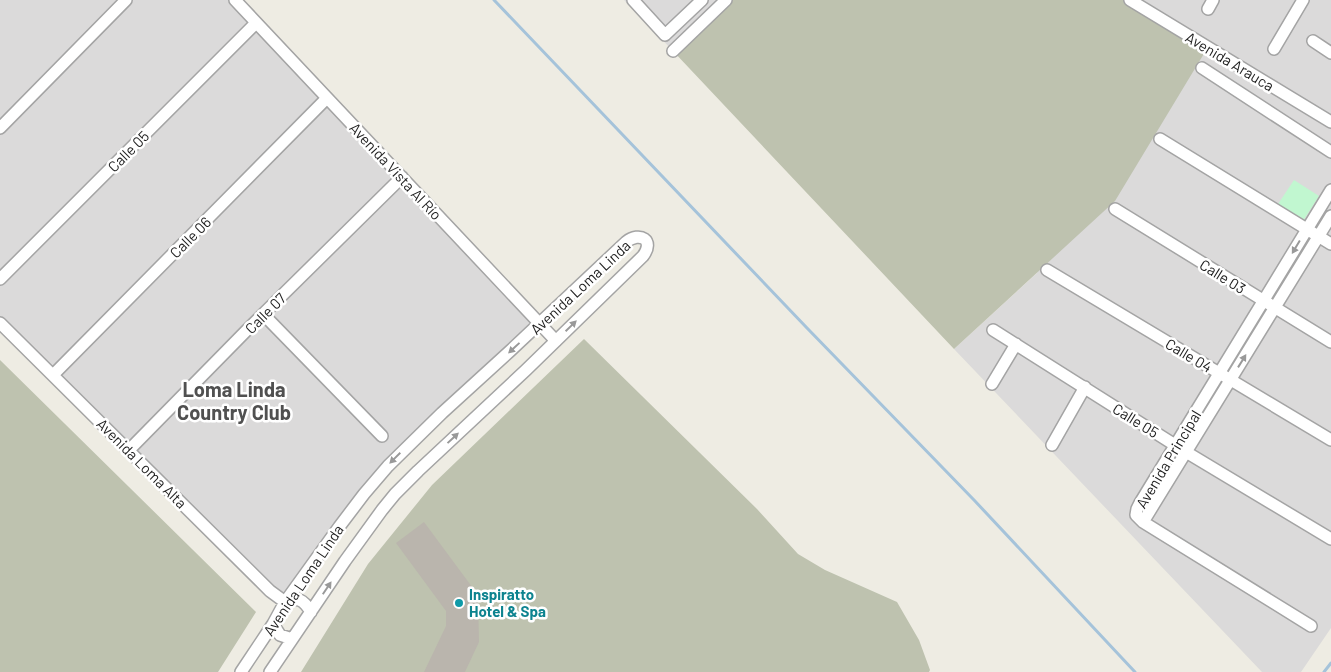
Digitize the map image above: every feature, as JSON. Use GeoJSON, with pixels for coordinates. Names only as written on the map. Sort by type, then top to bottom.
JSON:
{"type":"FeatureCollection","features":[{"type":"Feature","properties":{"kind":"street"},"geometry":{"type":"LineString","coordinates":[[0,128],[126,0]]}},
{"type":"Feature","properties":{"kind":"street","name":"Avenida Vista Al Río"},"geometry":{"type":"LineString","coordinates":[[235,0],[556,341]]}},
{"type":"Feature","properties":{"kind":"street"},"geometry":{"type":"LineString","coordinates":[[633,0],[665,35],[702,0]]}},
{"type":"Feature","properties":{"kind":"street"},"geometry":{"type":"LineString","coordinates":[[673,51],[726,0]]}},
{"type":"Feature","properties":{"kind":"street","name":"Avenida Arauca"},"geometry":{"type":"LineString","coordinates":[[1130,0],[1331,122]]}},
{"type":"Feature","properties":{"kind":"street"},"geometry":{"type":"LineString","coordinates":[[1274,48],[1303,0]]}},
{"type":"Feature","properties":{"kind":"street","name":"Calle 05"},"geometry":{"type":"LineString","coordinates":[[0,279],[256,22]]}},
{"type":"Feature","properties":{"kind":"street"},"geometry":{"type":"LineString","coordinates":[[1313,41],[1331,53]]}},
{"type":"Feature","properties":{"kind":"street"},"geometry":{"type":"LineString","coordinates":[[1202,68],[1331,152]]}},
{"type":"Feature","properties":{"kind":"street","name":"Calle 06"},"geometry":{"type":"LineString","coordinates":[[53,375],[328,98]]}},
{"type":"Feature","properties":{"kind":"street"},"geometry":{"type":"LineString","coordinates":[[1160,139],[1331,244]]}},
{"type":"Feature","properties":{"kind":"street","name":"Calle 07"},"geometry":{"type":"LineString","coordinates":[[129,450],[402,177]]}},
{"type":"Feature","properties":{"kind":"street","name":"Avenida Principal"},"geometry":{"type":"LineString","coordinates":[[1331,190],[1136,509],[1136,515],[1143,522],[1331,216]]}},
{"type":"Feature","properties":{"kind":"street","name":"Calle 03"},"geometry":{"type":"LineString","coordinates":[[1115,209],[1331,342]]}},
{"type":"Feature","properties":{"kind":"street","name":"Avenida Loma Linda"},"geometry":{"type":"LineString","coordinates":[[241,672],[273,624],[285,602],[358,502],[388,466],[442,413],[540,324],[628,240],[637,236],[645,239],[648,248],[643,256],[406,482],[372,523],[270,672]]}},
{"type":"Feature","properties":{"kind":"street","name":"Calle 04"},"geometry":{"type":"LineString","coordinates":[[1047,270],[1331,440]]}},
{"type":"Feature","properties":{"kind":"street"},"geometry":{"type":"LineString","coordinates":[[263,314],[382,436]]}},
{"type":"Feature","properties":{"kind":"street","name":"Avenida Loma Alta"},"geometry":{"type":"LineString","coordinates":[[0,323],[270,591],[285,602]]}},
{"type":"Feature","properties":{"kind":"street","name":"Calle 05"},"geometry":{"type":"LineString","coordinates":[[993,330],[1186,452],[1331,539]]}},
{"type":"Feature","properties":{"kind":"street"},"geometry":{"type":"LineString","coordinates":[[992,384],[1016,344]]}},
{"type":"Feature","properties":{"kind":"street"},"geometry":{"type":"LineString","coordinates":[[1052,445],[1085,387]]}},
{"type":"Feature","properties":{"kind":"street"},"geometry":{"type":"LineString","coordinates":[[1143,522],[1311,626]]}},
{"type":"Feature","properties":{"kind":"street"},"geometry":{"type":"LineString","coordinates":[[285,602],[295,598],[299,599],[311,612]]}},
{"type":"Feature","properties":{"kind":"street"},"geometry":{"type":"LineString","coordinates":[[273,624],[280,635],[292,639]]}},
{"type":"Feature","properties":{"kind":"shaded area"},"geometry":{"type":"Polygon","coordinates":[[[0,0],[235,0],[540,323],[398,456],[285,602],[0,323],[0,0]]]}},
{"type":"Feature","properties":{"kind":"shaded area"},"geometry":{"type":"Polygon","coordinates":[[[624,0],[726,0],[673,51],[624,0]]]}},
{"type":"Feature","properties":{"kind":"shaded area"},"geometry":{"type":"Polygon","coordinates":[[[726,0],[1130,0],[1208,47],[1115,201],[954,349],[673,51],[726,0]]]}},
{"type":"Feature","properties":{"kind":"shaded area"},"geometry":{"type":"Polygon","coordinates":[[[1130,0],[1331,0],[1331,628],[1301,672],[1262,672],[954,349],[1037,273],[1130,0]]]}},
{"type":"Feature","properties":{"kind":"shaded area"},"geometry":{"type":"Polygon","coordinates":[[[584,339],[757,509],[798,554],[825,570],[897,602],[919,640],[930,670],[929,672],[301,672],[368,564],[432,485],[584,339]]]}},
{"type":"Feature","properties":{"kind":"shaded area"},"geometry":{"type":"Polygon","coordinates":[[[0,360],[256,612],[218,672],[0,672],[0,360]]]}},
{"type":"Feature","properties":{"kind":"green space"},"geometry":{"type":"Polygon","coordinates":[[[1294,180],[1319,196],[1303,221],[1278,204],[1294,180]]]}},
{"type":"Feature","properties":{"kind":"building","name":"Inspiratto Hotel & Spa"},"geometry":{"type":"Polygon","coordinates":[[[424,522],[478,595],[479,642],[465,672],[424,672],[446,626],[446,611],[396,543],[424,522]]]}},
{"type":"Feature","properties":{"kind":"waterway"},"geometry":{"type":"LineString","coordinates":[[494,0],[974,500],[1135,672]]}},
{"type":"Feature","properties":{"kind":"waterway"},"geometry":{"type":"LineString","coordinates":[[1324,672],[1331,663]]}},
{"type":"Feature","properties":{"kind":"place","name":"Inspiratto Hotel & Spa"},"geometry":{"type":"Point","coordinates":[459,603]}},
{"type":"Feature","properties":{"kind":"district","name":"Loma Linda Country Club"},"geometry":{"type":"Point","coordinates":[234,400]}}]}
